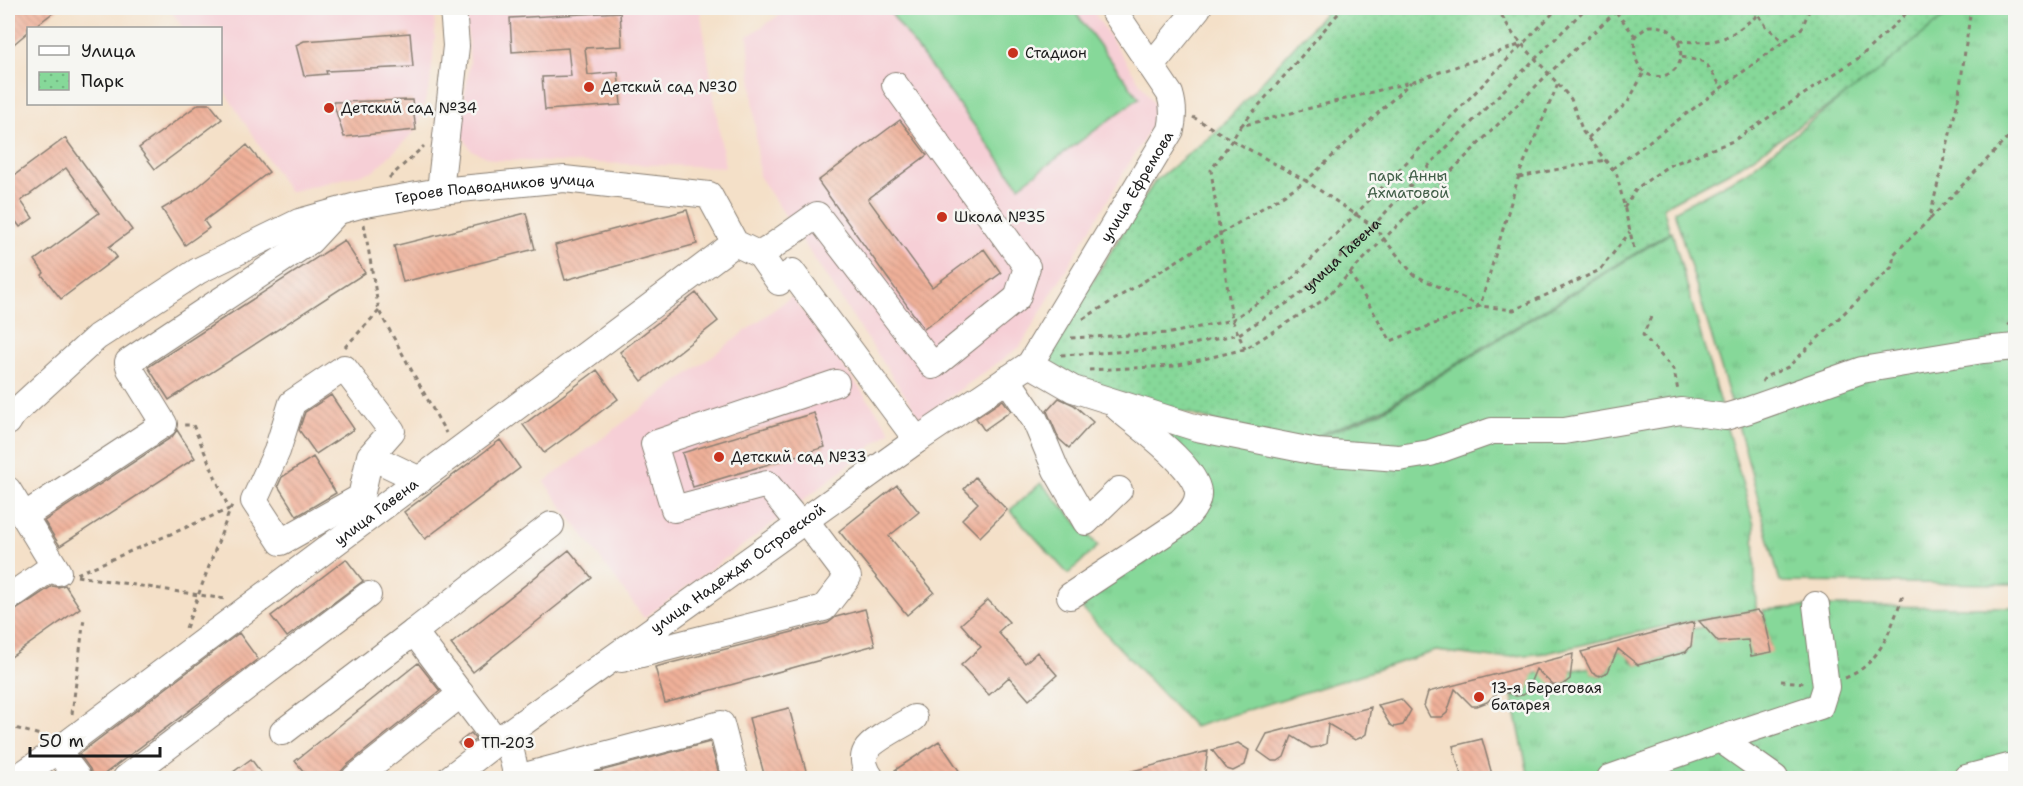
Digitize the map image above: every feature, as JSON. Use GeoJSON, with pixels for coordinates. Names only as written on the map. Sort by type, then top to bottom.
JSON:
{"type":"FeatureCollection","features":[{"type":"Feature","properties":{"kind":"street"},"geometry":{"type":"LineString","coordinates":[[440,191],[456,46],[453,8]]}},
{"type":"Feature","properties":{"kind":"street"},"geometry":{"type":"LineString","coordinates":[[1112,8],[1170,94],[1174,106]]}},
{"type":"Feature","properties":{"kind":"street"},"geometry":{"type":"LineString","coordinates":[[1151,66],[1185,12]]}},
{"type":"Feature","properties":{"kind":"street"},"geometry":{"type":"LineString","coordinates":[[760,255],[817,215],[933,366],[1017,298],[1028,267],[895,85]]}},
{"type":"Feature","properties":{"kind":"street","name":"улица Ефремова"},"geometry":{"type":"LineString","coordinates":[[1033,359],[1171,130],[1174,106]]}},
{"type":"Feature","properties":{"kind":"street","name":"Героев Подводников улица"},"geometry":{"type":"LineString","coordinates":[[8,422],[97,337],[198,271],[299,222],[349,208],[440,191],[564,179],[709,195],[735,243]]}},
{"type":"Feature","properties":{"kind":"street"},"geometry":{"type":"LineString","coordinates":[[24,516],[164,424],[128,362],[310,241],[349,208]]}},
{"type":"Feature","properties":{"kind":"street"},"geometry":{"type":"LineString","coordinates":[[735,243],[760,255],[779,282],[792,272],[917,440]]}},
{"type":"Feature","properties":{"kind":"street","name":"улица Гавена"},"geometry":{"type":"LineString","coordinates":[[17,778],[63,747],[735,243]]}},
{"type":"Feature","properties":{"kind":"street"},"geometry":{"type":"LineString","coordinates":[[1033,359],[1073,389],[1208,430],[1317,452],[1399,458],[1430,453],[1492,431],[1564,431],[1681,411],[1725,417],[1862,369],[2016,347]]}},
{"type":"Feature","properties":{"kind":"street","name":"улица Надежды Островской"},"geometry":{"type":"LineString","coordinates":[[450,778],[802,522],[1033,359]]}},
{"type":"Feature","properties":{"kind":"street"},"geometry":{"type":"LineString","coordinates":[[344,368],[392,431],[370,456],[361,496],[281,543],[254,501],[277,451],[292,403],[344,368]]}},
{"type":"Feature","properties":{"kind":"street"},"geometry":{"type":"LineString","coordinates":[[1007,379],[1035,420],[1056,470],[1086,522],[1119,490]]}},
{"type":"Feature","properties":{"kind":"street"},"geometry":{"type":"LineString","coordinates":[[607,663],[824,608],[848,577],[767,484],[674,510],[654,444],[836,383]]}},
{"type":"Feature","properties":{"kind":"street"},"geometry":{"type":"LineString","coordinates":[[1070,596],[1180,523],[1193,511],[1198,493],[1192,475],[1174,456],[1108,400]]}},
{"type":"Feature","properties":{"kind":"street"},"geometry":{"type":"LineString","coordinates":[[370,456],[420,480]]}},
{"type":"Feature","properties":{"kind":"street"},"geometry":{"type":"LineString","coordinates":[[8,490],[56,569],[8,598]]}},
{"type":"Feature","properties":{"kind":"street"},"geometry":{"type":"LineString","coordinates":[[284,732],[551,525]]}},
{"type":"Feature","properties":{"kind":"street"},"geometry":{"type":"LineString","coordinates":[[126,778],[368,595]]}},
{"type":"Feature","properties":{"kind":"street"},"geometry":{"type":"LineString","coordinates":[[1610,778],[1820,705],[1826,687],[1816,605]]}},
{"type":"Feature","properties":{"kind":"street"},"geometry":{"type":"LineString","coordinates":[[414,632],[461,694],[502,738],[517,778],[721,724],[735,778]]}},
{"type":"Feature","properties":{"kind":"street"},"geometry":{"type":"LineString","coordinates":[[355,778],[461,694]]}},
{"type":"Feature","properties":{"kind":"street"},"geometry":{"type":"LineString","coordinates":[[871,778],[866,771],[864,761],[866,751],[914,718]]}},
{"type":"Feature","properties":{"kind":"street"},"geometry":{"type":"LineString","coordinates":[[1720,739],[1775,778]]}},
{"type":"Feature","properties":{"kind":"street"},"geometry":{"type":"LineString","coordinates":[[63,747],[78,778]]}},
{"type":"Feature","properties":{"kind":"street"},"geometry":{"type":"LineString","coordinates":[[1966,778],[2016,765]]}},
{"type":"Feature","properties":{"kind":"path"},"geometry":{"type":"LineString","coordinates":[[1245,348],[1232,320],[1211,170],[1241,126],[1343,8]]}},
{"type":"Feature","properties":{"kind":"path"},"geometry":{"type":"LineString","coordinates":[[1497,8],[1513,34],[1571,99],[1583,132],[1617,175],[1634,249]]}},
{"type":"Feature","properties":{"kind":"path"},"geometry":{"type":"LineString","coordinates":[[1072,331],[1069,339],[1171,333],[1232,320],[1292,279],[1558,8]]}},
{"type":"Feature","properties":{"kind":"path","name":"улица Гавена"},"geometry":{"type":"LineString","coordinates":[[1033,359],[1063,355],[1170,349],[1239,334],[1298,296],[1372,226],[1434,160],[1586,8]]}},
{"type":"Feature","properties":{"kind":"path"},"geometry":{"type":"LineString","coordinates":[[1089,370],[1176,366],[1245,348],[1325,299],[1548,74],[1620,8]]}},
{"type":"Feature","properties":{"kind":"path"},"geometry":{"type":"LineString","coordinates":[[1754,8],[1766,26],[1784,42]]}},
{"type":"Feature","properties":{"kind":"path"},"geometry":{"type":"LineString","coordinates":[[1612,169],[1802,28],[1810,8]]}},
{"type":"Feature","properties":{"kind":"path"},"geometry":{"type":"LineString","coordinates":[[1624,208],[1637,188],[1668,166],[1733,141],[1860,57],[1912,8]]}},
{"type":"Feature","properties":{"kind":"path"},"geometry":{"type":"LineString","coordinates":[[1929,220],[1958,100],[1971,8]]}},
{"type":"Feature","properties":{"kind":"path"},"geometry":{"type":"LineString","coordinates":[[1616,12],[1635,36]]}},
{"type":"Feature","properties":{"kind":"path"},"geometry":{"type":"LineString","coordinates":[[1678,41],[1705,43],[1728,38],[1758,15]]}},
{"type":"Feature","properties":{"kind":"path"},"geometry":{"type":"LineString","coordinates":[[1649,26],[1663,26],[1673,32],[1682,57],[1679,64],[1671,73],[1660,77],[1649,76],[1639,66],[1633,49],[1635,36],[1649,26]]}},
{"type":"Feature","properties":{"kind":"path"},"geometry":{"type":"LineString","coordinates":[[1241,126],[1412,82],[1522,44]]}},
{"type":"Feature","properties":{"kind":"path"},"geometry":{"type":"LineString","coordinates":[[1682,57],[1705,62],[1722,88]]}},
{"type":"Feature","properties":{"kind":"path"},"geometry":{"type":"LineString","coordinates":[[1587,138],[1628,102],[1644,72]]}},
{"type":"Feature","properties":{"kind":"path"},"geometry":{"type":"LineString","coordinates":[[1075,324],[1306,181],[1412,82]]}},
{"type":"Feature","properties":{"kind":"path"},"geometry":{"type":"LineString","coordinates":[[1480,306],[1519,177],[1558,84]]}},
{"type":"Feature","properties":{"kind":"path"},"geometry":{"type":"LineString","coordinates":[[1174,106],[1306,181],[1355,214],[1372,226],[1414,275],[1480,306],[1514,310],[1600,270],[1630,232]]}},
{"type":"Feature","properties":{"kind":"path"},"geometry":{"type":"LineString","coordinates":[[1749,410],[1765,377],[1788,367],[1892,267],[1894,254],[2016,129]]}},
{"type":"Feature","properties":{"kind":"path"},"geometry":{"type":"LineString","coordinates":[[386,181],[430,141]]}},
{"type":"Feature","properties":{"kind":"path"},"geometry":{"type":"LineString","coordinates":[[1519,177],[1605,160]]}},
{"type":"Feature","properties":{"kind":"path"},"geometry":{"type":"LineString","coordinates":[[349,208],[379,311],[457,452]]}},
{"type":"Feature","properties":{"kind":"path"},"geometry":{"type":"LineString","coordinates":[[1350,273],[1391,341],[1480,306]]}},
{"type":"Feature","properties":{"kind":"path"},"geometry":{"type":"LineString","coordinates":[[1651,316],[1643,335],[1674,369],[1681,411]]}},
{"type":"Feature","properties":{"kind":"path"},"geometry":{"type":"LineString","coordinates":[[1066,347],[1063,355],[1070,363]]}},
{"type":"Feature","properties":{"kind":"path"},"geometry":{"type":"LineString","coordinates":[[164,424],[193,425],[229,509],[72,576],[225,599],[243,612]]}},
{"type":"Feature","properties":{"kind":"path"},"geometry":{"type":"LineString","coordinates":[[1781,681],[1796,683],[1839,680],[1859,672],[1874,659],[1891,628],[1903,595]]}},
{"type":"Feature","properties":{"kind":"path"},"geometry":{"type":"LineString","coordinates":[[8,726],[63,747],[84,618]]}},
{"type":"Feature","properties":{"kind":"shaded area","name":"Детский сад №34"},"geometry":{"type":"Polygon","coordinates":[[[169,8],[434,8],[435,37],[430,85],[416,130],[374,171],[289,192],[222,88],[222,27],[182,27],[169,8]]]}},
{"type":"Feature","properties":{"kind":"shaded area","name":"Детский сад №30"},"geometry":{"type":"Polygon","coordinates":[[[465,8],[700,8],[725,167],[494,160],[471,150],[463,137],[462,112],[470,63],[465,8]]]}},
{"type":"Feature","properties":{"kind":"shaded area","name":"Школа №35"},"geometry":{"type":"Polygon","coordinates":[[[790,8],[1091,8],[1154,104],[1151,127],[1020,347],[920,418],[759,176],[748,36],[790,8]]]}},
{"type":"Feature","properties":{"kind":"shaded area","name":"Детский сад №33"},"geometry":{"type":"Polygon","coordinates":[[[792,296],[891,431],[790,511],[644,618],[544,482],[792,296]]]}},
{"type":"Feature","properties":{"kind":"green space","name":"Стадион"},"geometry":{"type":"Polygon","coordinates":[[[887,8],[1072,8],[1139,98],[1019,186],[887,8]]]}},
{"type":"Feature","properties":{"kind":"green space","name":"парк Анны Ахматовой"},"geometry":{"type":"Polygon","coordinates":[[[1329,8],[1954,8],[1870,78],[1740,166],[1663,207],[1670,232],[1381,410],[1294,445],[1056,374],[1049,354],[1155,181],[1217,131],[1329,8]]]}},
{"type":"Feature","properties":{"kind":"green space"},"geometry":{"type":"Polygon","coordinates":[[[1956,8],[2015,8],[2015,584],[1780,582],[1743,442],[1674,211],[1745,173],[1956,8]]]}},
{"type":"Feature","properties":{"kind":"green space"},"geometry":{"type":"Polygon","coordinates":[[[1672,232],[1754,525],[1756,610],[1670,625],[1546,653],[1494,658],[1436,651],[1194,727],[1075,601],[1194,522],[1214,494],[1198,467],[1149,426],[1274,454],[1381,412],[1672,232]]]}},
{"type":"Feature","properties":{"kind":"green space"},"geometry":{"type":"Polygon","coordinates":[[[1041,483],[1098,546],[1068,574],[1010,510],[1041,483]]]}},
{"type":"Feature","properties":{"kind":"green space"},"geometry":{"type":"Polygon","coordinates":[[[1816,606],[2015,607],[2015,778],[1529,778],[1511,691],[1516,696],[1526,693],[1529,683],[1524,677],[1548,670],[1553,685],[1556,687],[1568,682],[1569,671],[1590,667],[1592,673],[1600,676],[1609,669],[1607,654],[1630,649],[1630,660],[1638,665],[1686,652],[1691,646],[1686,630],[1710,626],[1710,633],[1718,642],[1740,632],[1771,651],[1763,610],[1816,606]]]}},
{"type":"Feature","properties":{"kind":"building"},"geometry":{"type":"Polygon","coordinates":[[[8,8],[59,8],[34,27],[27,27],[27,33],[8,49],[8,8]]]}},
{"type":"Feature","properties":{"kind":"building"},"geometry":{"type":"Polygon","coordinates":[[[620,12],[622,46],[585,48],[588,75],[618,72],[621,105],[545,110],[542,77],[571,76],[568,48],[512,52],[510,18],[620,12]]]}},
{"type":"Feature","properties":{"kind":"building"},"geometry":{"type":"Polygon","coordinates":[[[410,33],[413,67],[326,71],[327,74],[304,76],[296,45],[304,41],[410,33]]]}},
{"type":"Feature","properties":{"kind":"building"},"geometry":{"type":"Polygon","coordinates":[[[412,100],[416,130],[344,137],[333,102],[412,100]]]}},
{"type":"Feature","properties":{"kind":"building"},"geometry":{"type":"Polygon","coordinates":[[[198,105],[211,105],[222,119],[155,169],[139,148],[198,105]]]}},
{"type":"Feature","properties":{"kind":"building"},"geometry":{"type":"Polygon","coordinates":[[[900,120],[927,155],[868,199],[932,287],[984,249],[1001,273],[924,329],[818,181],[900,120]]]}},
{"type":"Feature","properties":{"kind":"building"},"geometry":{"type":"Polygon","coordinates":[[[65,138],[132,230],[109,247],[117,257],[61,299],[42,275],[44,273],[35,260],[99,213],[66,168],[21,201],[33,218],[20,227],[8,211],[8,180],[65,138]]]}},
{"type":"Feature","properties":{"kind":"building"},"geometry":{"type":"Polygon","coordinates":[[[247,145],[269,172],[204,221],[209,228],[185,245],[162,209],[193,191],[247,145]]]}},
{"type":"Feature","properties":{"kind":"building"},"geometry":{"type":"Polygon","coordinates":[[[687,210],[697,244],[565,280],[555,245],[687,210]]]}},
{"type":"Feature","properties":{"kind":"building"},"geometry":{"type":"Polygon","coordinates":[[[526,213],[535,249],[403,282],[394,246],[526,213]]]}},
{"type":"Feature","properties":{"kind":"building"},"geometry":{"type":"Polygon","coordinates":[[[344,240],[365,273],[169,400],[148,367],[344,240]]]}},
{"type":"Feature","properties":{"kind":"building"},"geometry":{"type":"Polygon","coordinates":[[[696,293],[718,321],[642,381],[620,352],[696,293]]]}},
{"type":"Feature","properties":{"kind":"building"},"geometry":{"type":"Polygon","coordinates":[[[597,370],[618,399],[544,453],[523,425],[597,370]]]}},
{"type":"Feature","properties":{"kind":"building"},"geometry":{"type":"Polygon","coordinates":[[[331,395],[354,429],[316,454],[299,430],[305,412],[331,395]]]}},
{"type":"Feature","properties":{"kind":"building"},"geometry":{"type":"Polygon","coordinates":[[[1059,398],[1074,405],[1093,422],[1069,448],[1059,439],[1047,411],[1059,398]]]}},
{"type":"Feature","properties":{"kind":"building"},"geometry":{"type":"Polygon","coordinates":[[[1003,400],[1011,411],[984,430],[976,418],[1003,400]]]}},
{"type":"Feature","properties":{"kind":"building"},"geometry":{"type":"Polygon","coordinates":[[[814,413],[825,447],[693,487],[682,453],[814,413]]]}},
{"type":"Feature","properties":{"kind":"building"},"geometry":{"type":"Polygon","coordinates":[[[177,430],[195,458],[60,546],[44,521],[172,437],[177,430]]]}},
{"type":"Feature","properties":{"kind":"building"},"geometry":{"type":"Polygon","coordinates":[[[500,440],[520,468],[425,539],[404,512],[500,440]]]}},
{"type":"Feature","properties":{"kind":"building"},"geometry":{"type":"Polygon","coordinates":[[[313,457],[336,493],[297,516],[278,486],[282,477],[313,457]]]}},
{"type":"Feature","properties":{"kind":"building"},"geometry":{"type":"Polygon","coordinates":[[[975,477],[1007,510],[980,537],[962,519],[978,503],[964,489],[975,477]]]}},
{"type":"Feature","properties":{"kind":"building"},"geometry":{"type":"Polygon","coordinates":[[[897,485],[919,512],[889,536],[934,592],[907,615],[839,531],[897,485]]]}},
{"type":"Feature","properties":{"kind":"building"},"geometry":{"type":"Polygon","coordinates":[[[569,550],[592,578],[473,672],[451,644],[569,550]]]}},
{"type":"Feature","properties":{"kind":"building"},"geometry":{"type":"Polygon","coordinates":[[[346,559],[363,581],[287,637],[271,616],[346,559]]]}},
{"type":"Feature","properties":{"kind":"building"},"geometry":{"type":"Polygon","coordinates":[[[65,585],[80,608],[8,659],[8,615],[52,586],[65,585]]]}},
{"type":"Feature","properties":{"kind":"building"},"geometry":{"type":"Polygon","coordinates":[[[988,600],[1009,622],[998,632],[1025,663],[1037,652],[1057,675],[1029,700],[1009,677],[989,695],[961,665],[981,647],[961,624],[988,600]]]}},
{"type":"Feature","properties":{"kind":"building"},"geometry":{"type":"Polygon","coordinates":[[[865,609],[875,645],[665,703],[655,667],[828,623],[836,617],[865,609]]]}},
{"type":"Feature","properties":{"kind":"building"},"geometry":{"type":"Polygon","coordinates":[[[1757,610],[1763,616],[1772,652],[1751,656],[1748,640],[1718,642],[1699,621],[1757,610]]]}},
{"type":"Feature","properties":{"kind":"building"},"geometry":{"type":"Polygon","coordinates":[[[1694,622],[1691,646],[1686,652],[1638,665],[1618,649],[1608,672],[1600,676],[1592,673],[1581,652],[1694,622]]]}},
{"type":"Feature","properties":{"kind":"building"},"geometry":{"type":"Polygon","coordinates":[[[239,633],[258,659],[99,778],[93,778],[90,769],[79,754],[239,633]]]}},
{"type":"Feature","properties":{"kind":"building"},"geometry":{"type":"Polygon","coordinates":[[[1573,654],[1570,679],[1561,686],[1553,685],[1536,669],[1523,695],[1516,696],[1500,690],[1487,702],[1472,706],[1455,689],[1447,713],[1442,717],[1430,717],[1424,706],[1428,692],[1573,654]]]}},
{"type":"Feature","properties":{"kind":"building"},"geometry":{"type":"Polygon","coordinates":[[[418,663],[440,691],[346,766],[335,778],[309,778],[295,761],[418,663]]]}},
{"type":"Feature","properties":{"kind":"building"},"geometry":{"type":"Polygon","coordinates":[[[1401,699],[1411,710],[1403,725],[1394,727],[1390,725],[1378,705],[1401,699]]]}},
{"type":"Feature","properties":{"kind":"building"},"geometry":{"type":"Polygon","coordinates":[[[1371,707],[1366,734],[1355,740],[1328,724],[1326,744],[1311,748],[1292,736],[1284,757],[1278,761],[1272,761],[1258,751],[1267,734],[1371,707]]]}},
{"type":"Feature","properties":{"kind":"building"},"geometry":{"type":"Polygon","coordinates":[[[789,708],[808,778],[765,778],[749,718],[789,708]]]}},
{"type":"Feature","properties":{"kind":"building"},"geometry":{"type":"Polygon","coordinates":[[[471,733],[476,739],[463,749],[458,743],[471,733]]]}},
{"type":"Feature","properties":{"kind":"building"},"geometry":{"type":"Polygon","coordinates":[[[1482,739],[1493,778],[1462,778],[1453,746],[1482,739]]]}},
{"type":"Feature","properties":{"kind":"building"},"geometry":{"type":"Polygon","coordinates":[[[939,741],[964,778],[901,778],[895,770],[939,741]]]}},
{"type":"Feature","properties":{"kind":"building"},"geometry":{"type":"Polygon","coordinates":[[[710,742],[719,774],[703,778],[574,778],[710,742]]]}},
{"type":"Feature","properties":{"kind":"building"},"geometry":{"type":"Polygon","coordinates":[[[1238,743],[1249,750],[1245,765],[1233,771],[1227,769],[1212,750],[1238,743]]]}},
{"type":"Feature","properties":{"kind":"building"},"geometry":{"type":"Polygon","coordinates":[[[1208,751],[1204,778],[1183,776],[1121,778],[1121,774],[1208,751]]]}},
{"type":"Feature","properties":{"kind":"building"},"geometry":{"type":"Polygon","coordinates":[[[251,759],[265,778],[225,778],[251,759]]]}},
{"type":"Feature","properties":{"kind":"place","name":"Стадион"},"geometry":{"type":"Point","coordinates":[1013,53]}},
{"type":"Feature","properties":{"kind":"place","name":"Детский сад №30"},"geometry":{"type":"Point","coordinates":[589,87]}},
{"type":"Feature","properties":{"kind":"place","name":"Детский сад №34"},"geometry":{"type":"Point","coordinates":[329,108]}},
{"type":"Feature","properties":{"kind":"place","name":"Школа №35"},"geometry":{"type":"Point","coordinates":[942,217]}},
{"type":"Feature","properties":{"kind":"place","name":"Детский сад №33"},"geometry":{"type":"Point","coordinates":[719,457]}},
{"type":"Feature","properties":{"kind":"place","name":"13-я Береговая батарея"},"geometry":{"type":"Point","coordinates":[1479,697]}},
{"type":"Feature","properties":{"kind":"place","name":"ТП-203"},"geometry":{"type":"Point","coordinates":[469,743]}}]}
